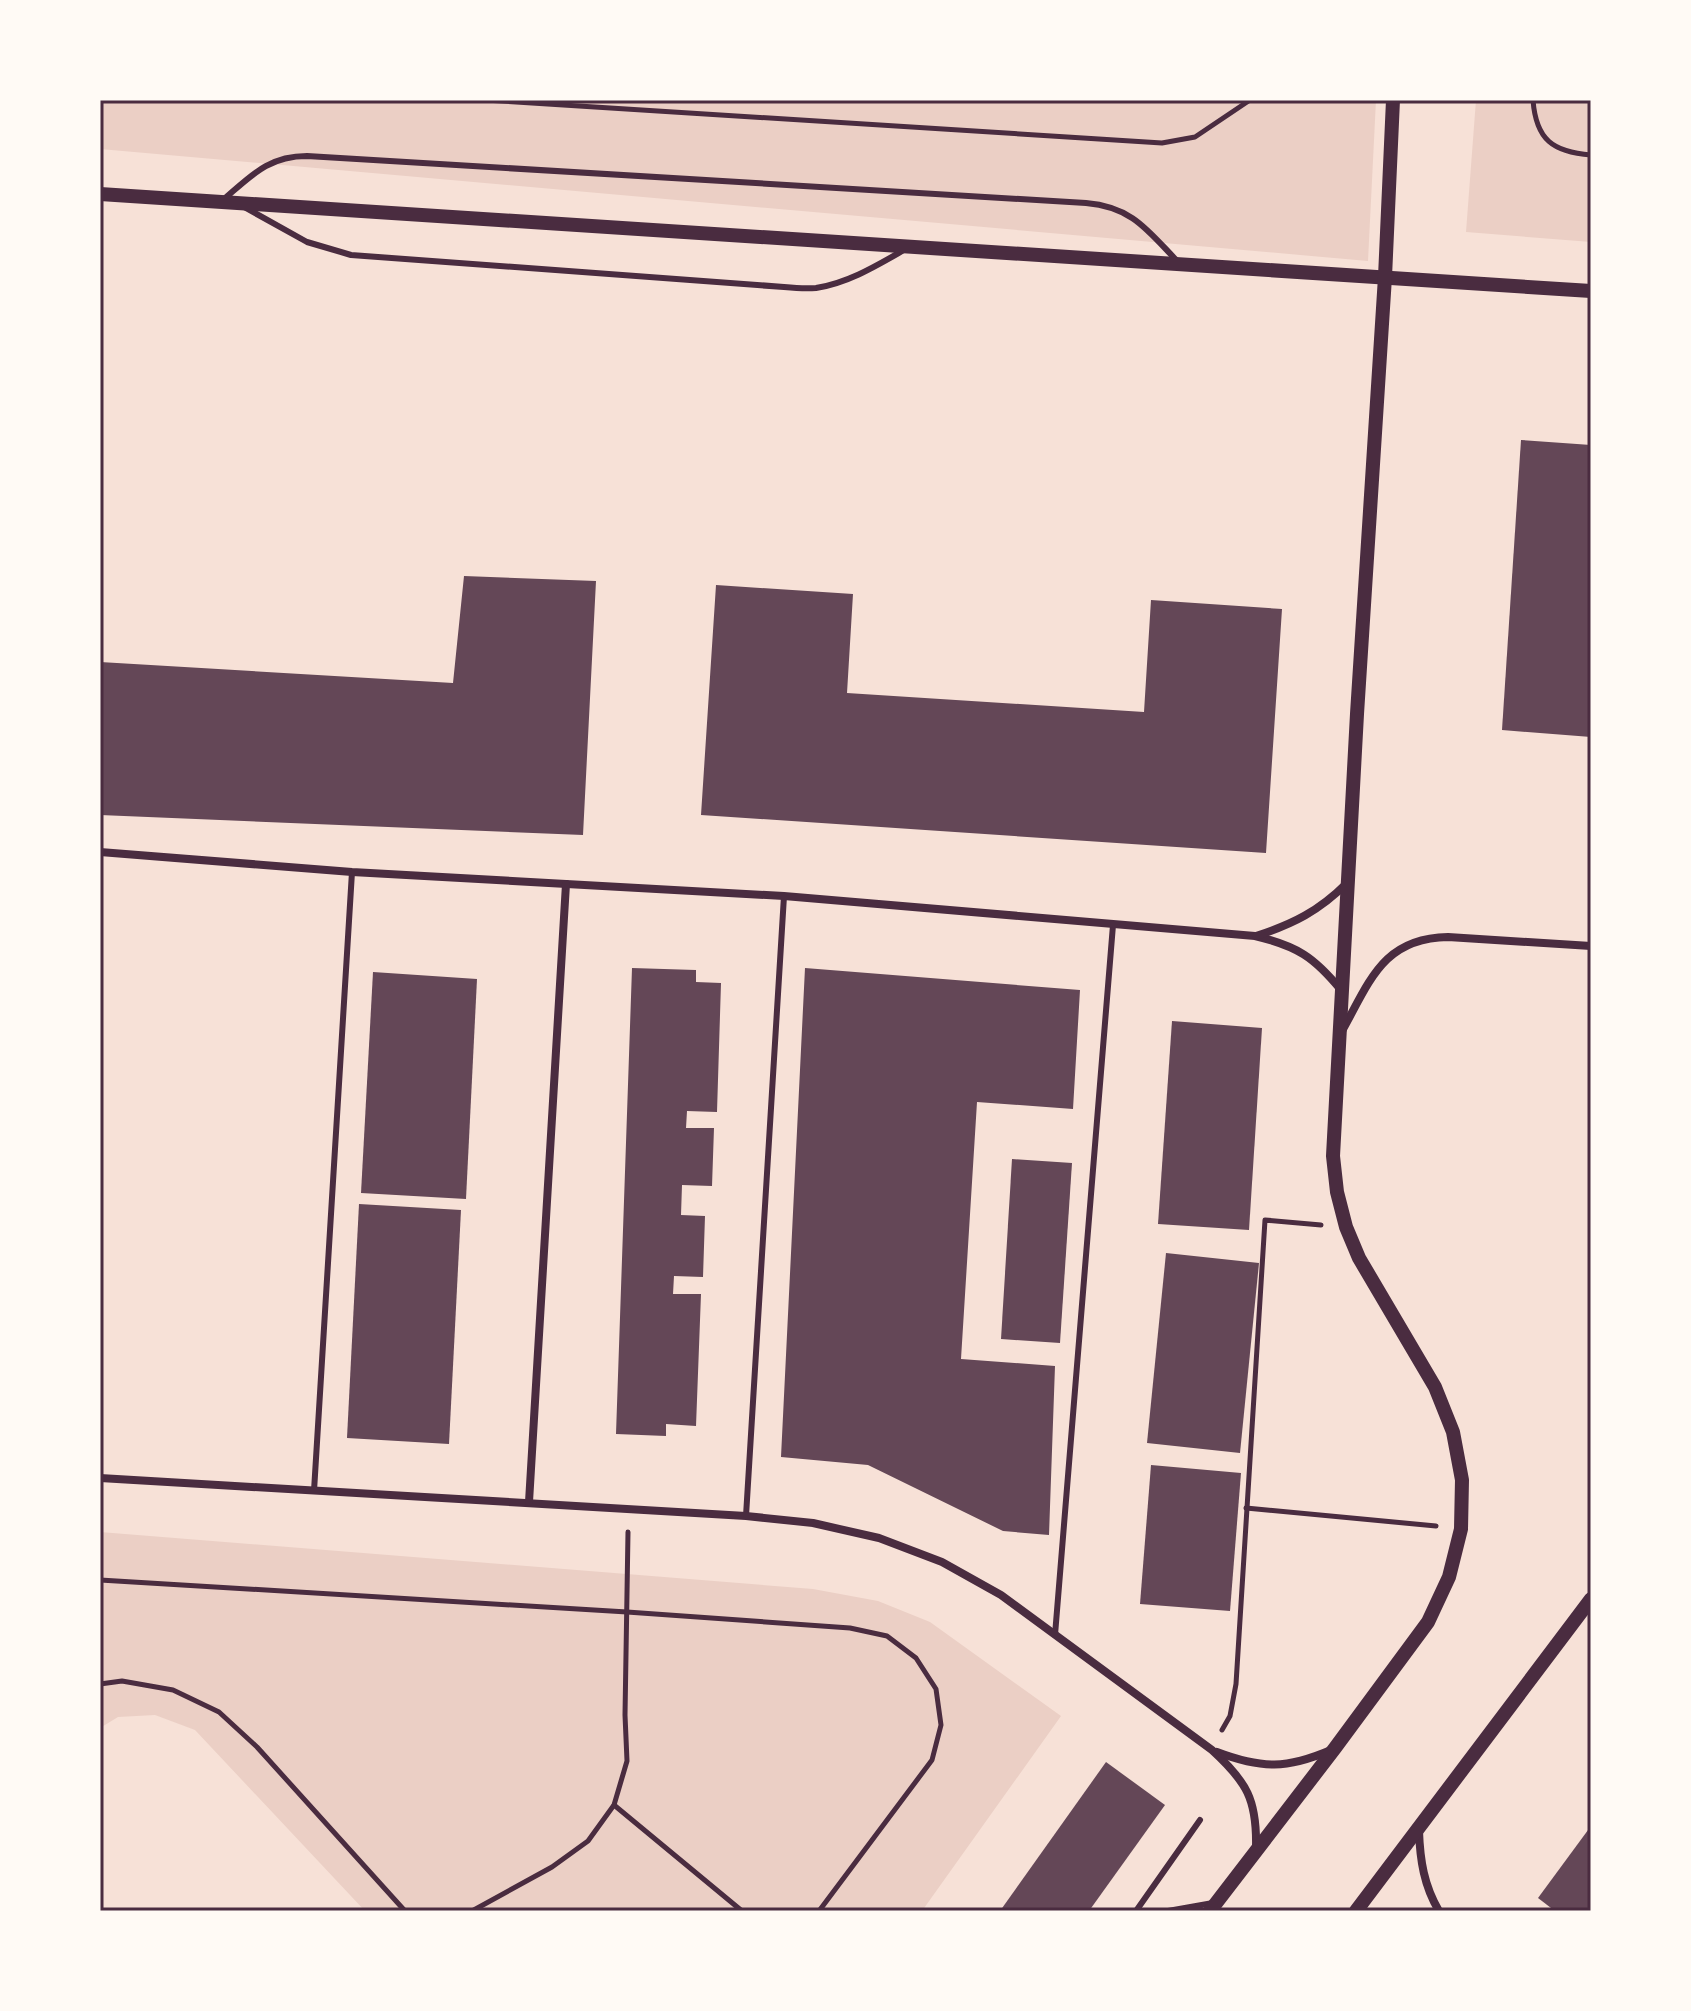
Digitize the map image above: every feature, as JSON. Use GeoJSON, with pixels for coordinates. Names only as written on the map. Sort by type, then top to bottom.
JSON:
{"type":"FeatureCollection","features":[{"type":"Feature","properties":{"kind":"street"},"geometry":{"type":"LineString","coordinates":[[1214,1907],[1428,1622],[1449,1577],[1461,1529],[1462,1480],[1453,1432],[1435,1387],[1359,1258],[1346,1227],[1337,1192],[1333,1156],[1393,100]]}},
{"type":"Feature","properties":{"kind":"street"},"geometry":{"type":"LineString","coordinates":[[100,194],[1591,291]]}},
{"type":"Feature","properties":{"kind":"street"},"geometry":{"type":"LineString","coordinates":[[100,852],[352,872],[784,896],[1255,936],[1281,942],[1305,953],[1325,970],[1341,991]]}},
{"type":"Feature","properties":{"kind":"street"},"geometry":{"type":"LineString","coordinates":[[1255,936],[1282,928],[1306,916],[1329,901],[1347,882]]}},
{"type":"Feature","properties":{"kind":"street"},"geometry":{"type":"LineString","coordinates":[[529,1502],[566,884]]}},
{"type":"Feature","properties":{"kind":"street"},"geometry":{"type":"LineString","coordinates":[[1339,1036],[1382,964],[1395,951],[1412,942],[1429,937],[1448,937],[1591,946]]}},
{"type":"Feature","properties":{"kind":"street"},"geometry":{"type":"LineString","coordinates":[[100,1478],[746,1516],[813,1523],[879,1538],[942,1562],[1001,1595],[1212,1750],[1233,1769],[1249,1794],[1257,1821],[1256,1850]]}},
{"type":"Feature","properties":{"kind":"street"},"geometry":{"type":"LineString","coordinates":[[1356,1911],[1591,1599]]}},
{"type":"Feature","properties":{"kind":"street"},"geometry":{"type":"LineString","coordinates":[[1212,1750],[1242,1762],[1274,1765],[1306,1761],[1335,1748]]}},
{"type":"Feature","properties":{"kind":"street"},"geometry":{"type":"LineString","coordinates":[[1419,1828],[1425,1883],[1439,1911]]}},
{"type":"Feature","properties":{"kind":"lane"},"geometry":{"type":"LineString","coordinates":[[220,202],[266,165],[293,156],[307,156],[1086,203],[1121,210],[1137,220],[1181,265]]}},
{"type":"Feature","properties":{"kind":"lane"},"geometry":{"type":"LineString","coordinates":[[237,204],[307,242],[351,255],[784,287],[813,288],[842,282],[909,247]]}},
{"type":"Feature","properties":{"kind":"lane"},"geometry":{"type":"LineString","coordinates":[[314,1491],[352,872]]}},
{"type":"Feature","properties":{"kind":"lane"},"geometry":{"type":"LineString","coordinates":[[746,1516],[784,896]]}},
{"type":"Feature","properties":{"kind":"lane"},"geometry":{"type":"LineString","coordinates":[[1055,1635],[1113,925]]}},
{"type":"Feature","properties":{"kind":"lane"},"geometry":{"type":"LineString","coordinates":[[1136,1911],[1200,1820]]}},
{"type":"Feature","properties":{"kind":"lane"},"geometry":{"type":"LineString","coordinates":[[1168,1911],[1214,1907]]}},
{"type":"Feature","properties":{"kind":"path"},"geometry":{"type":"LineString","coordinates":[[485,100],[1162,143],[1195,137],[1250,100]]}},
{"type":"Feature","properties":{"kind":"path"},"geometry":{"type":"LineString","coordinates":[[1533,100],[1536,125],[1549,142],[1568,153],[1591,155]]}},
{"type":"Feature","properties":{"kind":"path"},"geometry":{"type":"LineString","coordinates":[[1212,1750],[1230,1716],[1236,1684],[1265,1220],[1346,1227]]}},
{"type":"Feature","properties":{"kind":"path"},"geometry":{"type":"LineString","coordinates":[[1246,1508],[1461,1529]]}},
{"type":"Feature","properties":{"kind":"path"},"geometry":{"type":"LineString","coordinates":[[472,1911],[552,1867],[588,1841],[614,1805],[627,1761],[629,1511]]}},
{"type":"Feature","properties":{"kind":"path"},"geometry":{"type":"LineString","coordinates":[[100,1580],[627,1612],[850,1628],[887,1636],[916,1658],[936,1689],[941,1725],[932,1760],[819,1911]]}},
{"type":"Feature","properties":{"kind":"path"},"geometry":{"type":"LineString","coordinates":[[100,1684],[122,1681],[173,1690],[219,1712],[257,1747],[405,1911]]}},
{"type":"Feature","properties":{"kind":"path"},"geometry":{"type":"LineString","coordinates":[[614,1805],[742,1911]]}},
{"type":"Feature","properties":{"kind":"shaded area"},"geometry":{"type":"Polygon","coordinates":[[[100,100],[1376,100],[1368,261],[100,149],[100,100]]]}},
{"type":"Feature","properties":{"kind":"shaded area"},"geometry":{"type":"Polygon","coordinates":[[[1476,100],[1591,100],[1591,242],[1466,232],[1476,100]]]}},
{"type":"Feature","properties":{"kind":"shaded area"},"geometry":{"type":"Polygon","coordinates":[[[100,1532],[813,1589],[878,1601],[930,1622],[1061,1716],[922,1911],[365,1911],[195,1730],[155,1715],[118,1717],[100,1728],[100,1532]]]}},
{"type":"Feature","properties":{"kind":"building"},"geometry":{"type":"Polygon","coordinates":[[[1521,440],[1591,445],[1591,737],[1502,730],[1521,440]]]}},
{"type":"Feature","properties":{"kind":"building"},"geometry":{"type":"Polygon","coordinates":[[[464,576],[596,581],[583,835],[100,815],[100,662],[453,683],[464,576]]]}},
{"type":"Feature","properties":{"kind":"building"},"geometry":{"type":"Polygon","coordinates":[[[716,585],[853,594],[847,693],[1144,712],[1151,600],[1282,609],[1266,853],[701,815],[716,585]]]}},
{"type":"Feature","properties":{"kind":"building"},"geometry":{"type":"Polygon","coordinates":[[[632,968],[696,970],[696,982],[721,983],[717,1112],[687,1111],[686,1128],[714,1128],[712,1186],[682,1185],[681,1215],[705,1216],[703,1277],[674,1276],[673,1294],[701,1294],[696,1426],[666,1424],[666,1436],[616,1434],[632,968]]]}},
{"type":"Feature","properties":{"kind":"building"},"geometry":{"type":"Polygon","coordinates":[[[805,968],[1080,990],[1073,1109],[977,1102],[961,1359],[1055,1366],[1049,1535],[1003,1531],[868,1465],[781,1457],[805,968]]]}},
{"type":"Feature","properties":{"kind":"building"},"geometry":{"type":"Polygon","coordinates":[[[373,972],[477,979],[466,1199],[361,1193],[373,972]]]}},
{"type":"Feature","properties":{"kind":"building"},"geometry":{"type":"Polygon","coordinates":[[[1172,1021],[1262,1028],[1249,1230],[1158,1224],[1172,1021]]]}},
{"type":"Feature","properties":{"kind":"building"},"geometry":{"type":"Polygon","coordinates":[[[1012,1159],[1072,1163],[1060,1343],[1001,1339],[1012,1159]]]}},
{"type":"Feature","properties":{"kind":"building"},"geometry":{"type":"Polygon","coordinates":[[[359,1204],[461,1210],[449,1444],[347,1438],[359,1204]]]}},
{"type":"Feature","properties":{"kind":"building"},"geometry":{"type":"Polygon","coordinates":[[[1166,1253],[1259,1263],[1240,1453],[1147,1443],[1166,1253]]]}},
{"type":"Feature","properties":{"kind":"building"},"geometry":{"type":"Polygon","coordinates":[[[1151,1465],[1241,1473],[1230,1611],[1140,1604],[1151,1465]]]}},
{"type":"Feature","properties":{"kind":"building"},"geometry":{"type":"Polygon","coordinates":[[[1106,1762],[1165,1805],[1089,1911],[1000,1911],[1106,1762]]]}},
{"type":"Feature","properties":{"kind":"building"},"geometry":{"type":"Polygon","coordinates":[[[1591,1826],[1591,1911],[1555,1911],[1538,1898],[1591,1826]]]}}]}
